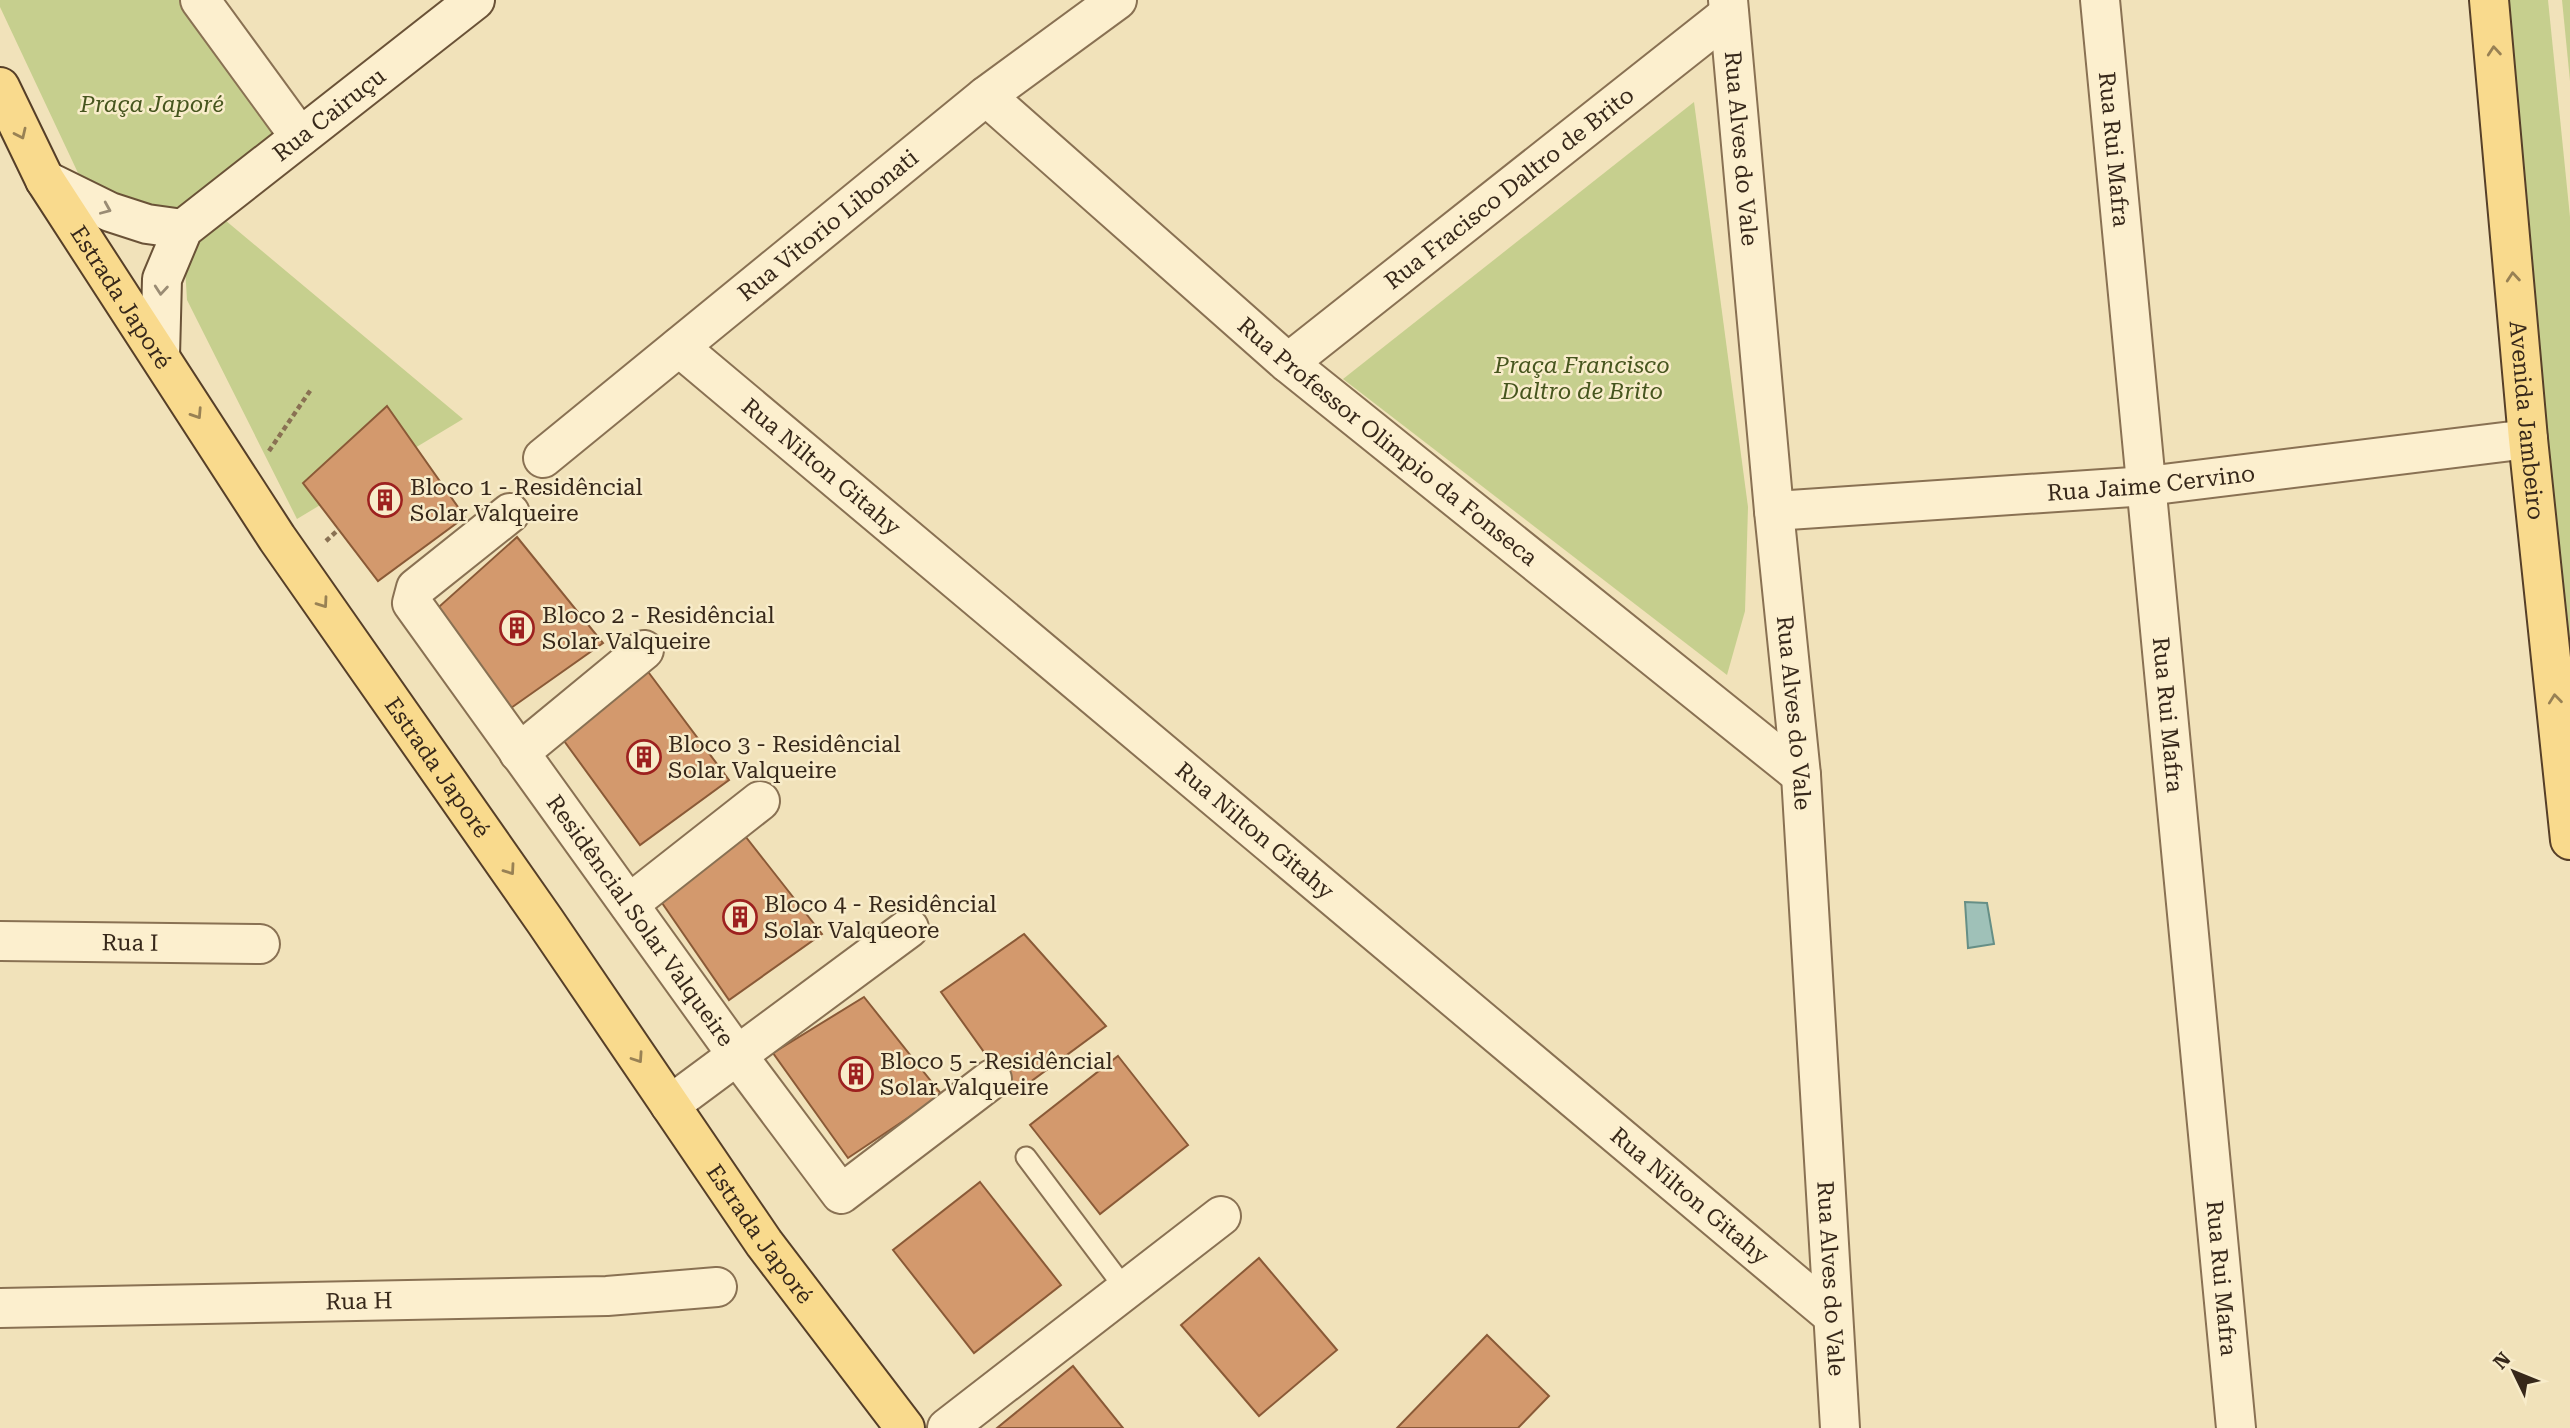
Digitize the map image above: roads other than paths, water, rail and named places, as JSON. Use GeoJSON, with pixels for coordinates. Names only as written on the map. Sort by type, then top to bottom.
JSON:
{"type":"FeatureCollection","features":[{"type":"Feature","properties":{"kind":"main road","name":"Avenida Jambeiro"},"geometry":{"type":"LineString","coordinates":[[2489,0],[2528,439],[2570,840]]}},
{"type":"Feature","properties":{"kind":"main road","name":"Estrada Japoré"},"geometry":{"type":"LineString","coordinates":[[0,87],[45,180],[277,538],[442,772],[764,1243],[905,1428]]}},
{"type":"Feature","properties":{"kind":"street"},"geometry":{"type":"LineString","coordinates":[[200,0],[300,137]]}},
{"type":"Feature","properties":{"kind":"street","name":"Rua Cairuçu"},"geometry":{"type":"LineString","coordinates":[[160,356],[162,279],[183,229],[475,0]]}},
{"type":"Feature","properties":{"kind":"street","name":"Rua Vitorio Libonati"},"geometry":{"type":"LineString","coordinates":[[543,458],[986,96],[1117,0]]}},
{"type":"Feature","properties":{"kind":"street","name":"Rua Rui Mafra"},"geometry":{"type":"LineString","coordinates":[[2100,0],[2236,1428]]}},
{"type":"Feature","properties":{"kind":"street","name":"Rua Fracisco Daltro de Brito"},"geometry":{"type":"LineString","coordinates":[[1287,363],[1729,7]]}},
{"type":"Feature","properties":{"kind":"street","name":"Rua Alves do Vale"},"geometry":{"type":"LineString","coordinates":[[1729,7],[1774,511],[1801,775],[1840,1428]]}},
{"type":"Feature","properties":{"kind":"street","name":"Rua Professor Olimpio da Fonseca"},"geometry":{"type":"LineString","coordinates":[[986,96],[1287,363],[1801,775]]}},
{"type":"Feature","properties":{"kind":"street"},"geometry":{"type":"LineString","coordinates":[[45,180],[110,212],[147,224],[183,229]]}},
{"type":"Feature","properties":{"kind":"street","name":"Rua Nilton Gitahy"},"geometry":{"type":"LineString","coordinates":[[679,346],[1833,1316]]}},
{"type":"Feature","properties":{"kind":"street","name":"Rua Jaime Cervino"},"geometry":{"type":"LineString","coordinates":[[1774,511],[2147,486],[2528,439]]}},
{"type":"Feature","properties":{"kind":"street","name":"Residêncial Solar Valqueire"},"geometry":{"type":"LineString","coordinates":[[510,513],[416,589],[412,603],[737,1055],[841,1194],[992,1080]]}},
{"type":"Feature","properties":{"kind":"street"},"geometry":{"type":"LineString","coordinates":[[519,753],[644,650]]}},
{"type":"Feature","properties":{"kind":"street"},"geometry":{"type":"LineString","coordinates":[[629,904],[760,801]]}},
{"type":"Feature","properties":{"kind":"street"},"geometry":{"type":"LineString","coordinates":[[670,1105],[909,928]]}},
{"type":"Feature","properties":{"kind":"street","name":"Rua I"},"geometry":{"type":"LineString","coordinates":[[0,941],[260,944]]}},
{"type":"Feature","properties":{"kind":"street"},"geometry":{"type":"LineString","coordinates":[[947,1428],[1221,1216]]}},
{"type":"Feature","properties":{"kind":"street","name":"Rua H"},"geometry":{"type":"LineString","coordinates":[[0,1308],[607,1296],[717,1287]]}},
{"type":"Feature","properties":{"kind":"lane"},"geometry":{"type":"LineString","coordinates":[[1026,1157],[1126,1290]]}},
{"type":"Feature","properties":{"kind":"water"},"geometry":{"type":"Polygon","coordinates":[[[1965,902],[1987,903],[1994,944],[1968,948],[1965,902]]]}},
{"type":"Feature","properties":{"kind":"place","name":"Bloco 1 - Residêncial Solar Valqueire"},"geometry":{"type":"Point","coordinates":[385,500]}},
{"type":"Feature","properties":{"kind":"place","name":"Bloco 2 - Residêncial Solar Valqueire"},"geometry":{"type":"Point","coordinates":[517,628]}},
{"type":"Feature","properties":{"kind":"place","name":"Bloco 3 - Residêncial Solar Valqueire"},"geometry":{"type":"Point","coordinates":[644,757]}},
{"type":"Feature","properties":{"kind":"place","name":"Bloco 4 - Residêncial Solar Valqueore"},"geometry":{"type":"Point","coordinates":[740,917]}},
{"type":"Feature","properties":{"kind":"place","name":"Bloco 5 - Residêncial Solar Valqueire"},"geometry":{"type":"Point","coordinates":[856,1074]}},
{"type":"Feature","properties":{"kind":"park label","name":"Praça Japoré"},"geometry":{"type":"Point","coordinates":[152,104]}},
{"type":"Feature","properties":{"kind":"park label","name":"Praça Francisco Daltro de Brito"},"geometry":{"type":"Point","coordinates":[1582,378]}}]}
